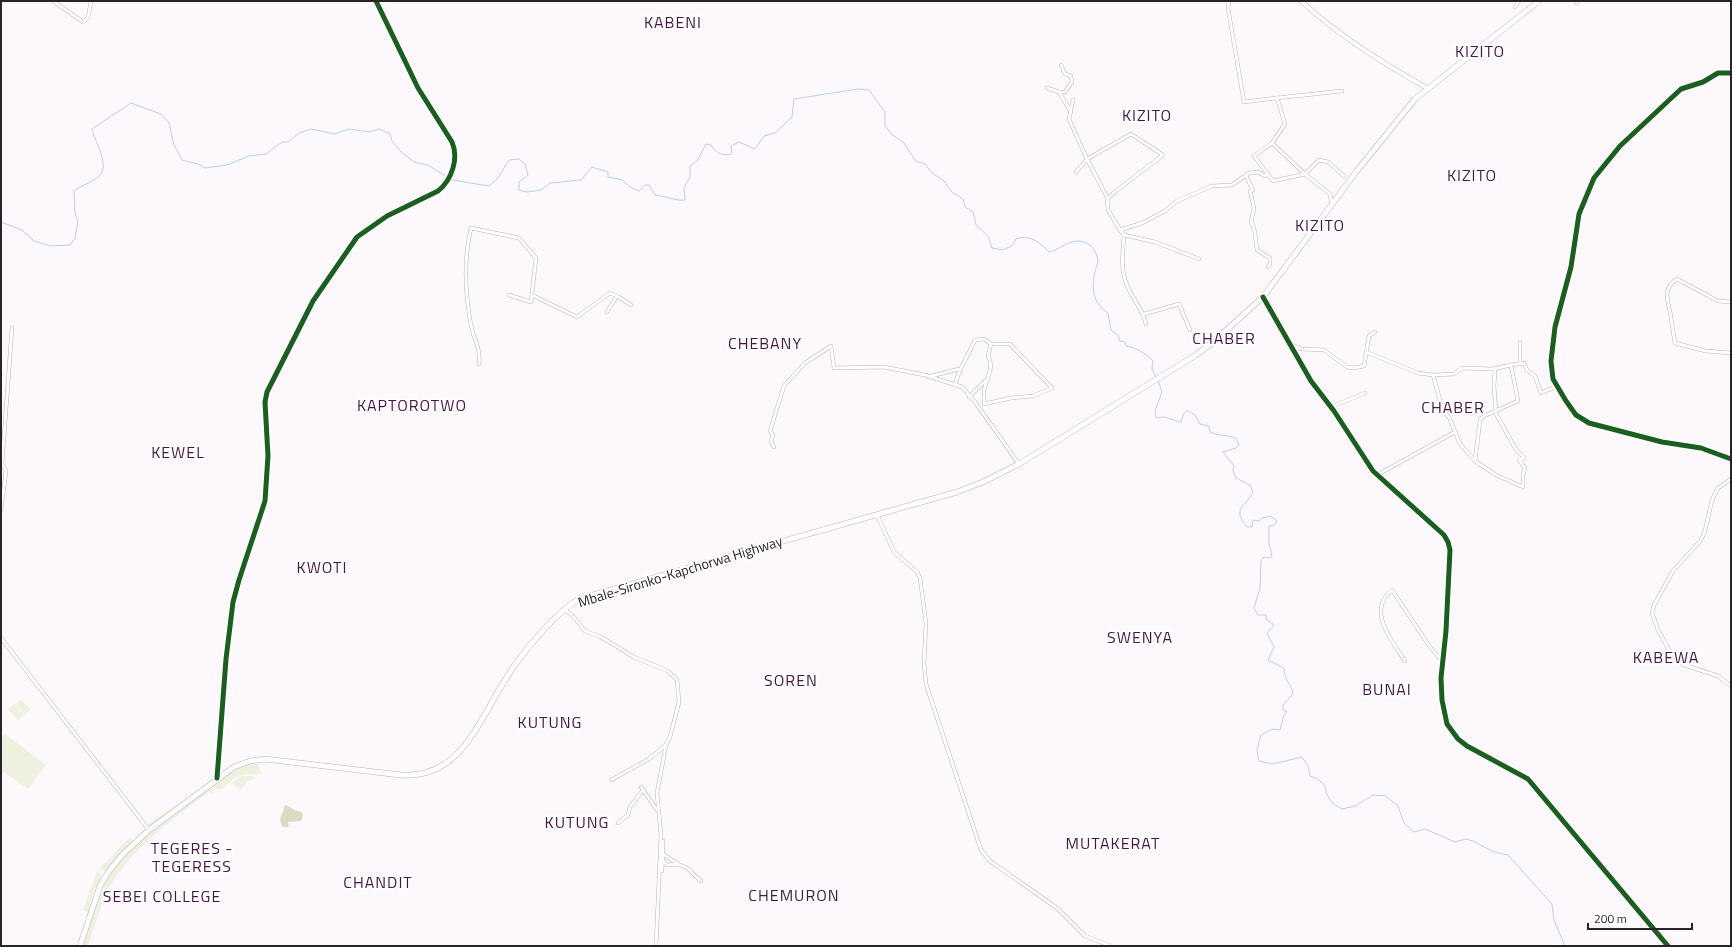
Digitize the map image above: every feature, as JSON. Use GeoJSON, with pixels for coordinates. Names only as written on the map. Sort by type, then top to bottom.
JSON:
{"type":"FeatureCollection","features":[{"type":"Feature","properties":{"kind":"main road","name":"Mbale-Sironko-Kapchorwa Highway"},"geometry":{"type":"LineString","coordinates":[[80,946],[100,886],[109,871],[123,854],[149,830],[217,778],[234,767],[250,761],[265,759],[406,775],[424,774],[434,770],[452,760],[465,748],[507,676],[564,609],[579,599],[957,492],[984,482],[1019,464],[1156,378],[1196,355],[1212,343],[1263,297],[1403,111],[1427,88],[1539,1]]}},
{"type":"Feature","properties":{"kind":"street"},"geometry":{"type":"LineString","coordinates":[[53,1],[83,22],[88,18],[91,1]]}},
{"type":"Feature","properties":{"kind":"street"},"geometry":{"type":"LineString","coordinates":[[217,778],[231,614],[239,580],[265,501],[268,456],[265,402],[267,392],[313,300],[357,237],[387,216],[430,196],[445,185],[455,161],[455,148],[418,88],[376,1]]}},
{"type":"Feature","properties":{"kind":"street"},"geometry":{"type":"LineString","coordinates":[[1229,1],[1228,8],[1244,102],[1342,91]]}},
{"type":"Feature","properties":{"kind":"street"},"geometry":{"type":"LineString","coordinates":[[1301,1],[1340,35],[1381,62],[1427,88]]}},
{"type":"Feature","properties":{"kind":"street"},"geometry":{"type":"LineString","coordinates":[[1515,7],[1519,1]]}},
{"type":"Feature","properties":{"kind":"street"},"geometry":{"type":"LineString","coordinates":[[1047,88],[1059,92],[1066,92],[1072,82],[1071,76],[1065,74],[1061,65]]}},
{"type":"Feature","properties":{"kind":"street"},"geometry":{"type":"LineString","coordinates":[[1731,73],[1718,73],[1703,82],[1681,90],[1620,146],[1594,178],[1579,214],[1571,267],[1555,327],[1551,361],[1553,379],[1557,386],[1576,415],[1589,423],[1662,442],[1701,448],[1731,459]]}},
{"type":"Feature","properties":{"kind":"street"},"geometry":{"type":"LineString","coordinates":[[1059,92],[1071,112]]}},
{"type":"Feature","properties":{"kind":"street"},"geometry":{"type":"LineString","coordinates":[[1277,98],[1285,124],[1272,143],[1254,156],[1274,181],[1305,174],[1319,160],[1328,162],[1344,176]]}},
{"type":"Feature","properties":{"kind":"street"},"geometry":{"type":"LineString","coordinates":[[1073,100],[1069,119],[1107,199],[1108,210],[1120,230],[1124,235],[1155,242],[1199,259]]}},
{"type":"Feature","properties":{"kind":"street"},"geometry":{"type":"LineString","coordinates":[[1076,172],[1087,159],[1131,134],[1163,155],[1107,199]]}},
{"type":"Feature","properties":{"kind":"street"},"geometry":{"type":"LineString","coordinates":[[1272,143],[1305,174],[1330,194],[1332,204]]}},
{"type":"Feature","properties":{"kind":"street"},"geometry":{"type":"LineString","coordinates":[[1120,230],[1142,223],[1165,211],[1176,201],[1212,186],[1232,185],[1249,173],[1258,172],[1265,176],[1268,174]]}},
{"type":"Feature","properties":{"kind":"street"},"geometry":{"type":"LineString","coordinates":[[1246,176],[1253,190],[1250,191],[1254,208],[1251,222],[1254,227],[1255,243],[1257,250],[1270,258],[1270,264],[1268,267]]}},
{"type":"Feature","properties":{"kind":"street"},"geometry":{"type":"LineString","coordinates":[[478,364],[480,353],[470,321],[466,264],[471,228],[519,238],[536,258],[531,302],[508,295]]}},
{"type":"Feature","properties":{"kind":"street"},"geometry":{"type":"LineString","coordinates":[[1124,235],[1122,265],[1127,285],[1144,314],[1146,324]]}},
{"type":"Feature","properties":{"kind":"street"},"geometry":{"type":"LineString","coordinates":[[1731,302],[1718,301],[1677,278],[1670,283],[1666,304],[1670,311],[1675,343],[1706,351],[1731,353]]}},
{"type":"Feature","properties":{"kind":"street"},"geometry":{"type":"LineString","coordinates":[[532,295],[577,317],[610,293],[631,305]]}},
{"type":"Feature","properties":{"kind":"street"},"geometry":{"type":"LineString","coordinates":[[607,312],[617,296]]}},
{"type":"Feature","properties":{"kind":"street"},"geometry":{"type":"LineString","coordinates":[[1263,297],[1312,382],[1377,475],[1444,535],[1448,542],[1450,550],[1448,601],[1441,678],[1442,700],[1446,719],[1452,732],[1468,746],[1528,779],[1668,946]]}},
{"type":"Feature","properties":{"kind":"street"},"geometry":{"type":"LineString","coordinates":[[1144,314],[1179,304],[1190,330]]}},
{"type":"Feature","properties":{"kind":"street"},"geometry":{"type":"LineString","coordinates":[[1,510],[6,471],[2,464],[12,328]]}},
{"type":"Feature","properties":{"kind":"street"},"geometry":{"type":"LineString","coordinates":[[1291,345],[1302,349],[1324,350],[1347,367],[1354,368],[1364,366],[1369,336],[1375,332]]}},
{"type":"Feature","properties":{"kind":"street"},"geometry":{"type":"LineString","coordinates":[[955,385],[959,369],[969,356],[975,340],[984,339],[991,344],[1010,344],[1052,388],[1033,396],[1011,398],[984,404],[987,379]]}},
{"type":"Feature","properties":{"kind":"street"},"geometry":{"type":"LineString","coordinates":[[1520,342],[1520,364]]}},
{"type":"Feature","properties":{"kind":"street"},"geometry":{"type":"LineString","coordinates":[[970,396],[987,379],[990,373],[991,360],[988,356],[991,344]]}},
{"type":"Feature","properties":{"kind":"street"},"geometry":{"type":"LineString","coordinates":[[774,447],[771,442],[773,435],[770,431],[784,386],[805,363],[831,346],[834,368],[884,367],[928,377],[962,387],[1019,464]]}},
{"type":"Feature","properties":{"kind":"street"},"geometry":{"type":"LineString","coordinates":[[1366,352],[1418,372],[1433,376],[1454,374],[1462,368],[1495,368],[1524,363],[1527,370],[1533,373],[1541,393],[1557,386]]}},
{"type":"Feature","properties":{"kind":"street"},"geometry":{"type":"LineString","coordinates":[[1475,461],[1480,420],[1496,411],[1518,402],[1510,365]]}},
{"type":"Feature","properties":{"kind":"street"},"geometry":{"type":"LineString","coordinates":[[1475,461],[1496,475],[1523,487],[1523,475],[1526,468],[1519,460],[1524,458],[1515,448],[1496,411],[1494,387],[1495,368]]}},
{"type":"Feature","properties":{"kind":"street"},"geometry":{"type":"LineString","coordinates":[[928,377],[959,369]]}},
{"type":"Feature","properties":{"kind":"street"},"geometry":{"type":"LineString","coordinates":[[1433,376],[1443,411],[1449,417],[1460,444],[1479,466]]}},
{"type":"Feature","properties":{"kind":"street"},"geometry":{"type":"LineString","coordinates":[[1331,408],[1365,393]]}},
{"type":"Feature","properties":{"kind":"street"},"geometry":{"type":"LineString","coordinates":[[1377,475],[1455,432]]}},
{"type":"Feature","properties":{"kind":"street"},"geometry":{"type":"LineString","coordinates":[[1731,478],[1718,488],[1712,500],[1708,520],[1701,540],[1673,571],[1654,605],[1652,613],[1658,630],[1674,659],[1684,665],[1718,676],[1731,686]]}},
{"type":"Feature","properties":{"kind":"street"},"geometry":{"type":"LineString","coordinates":[[877,515],[894,552],[917,572],[920,578],[926,623],[924,664],[926,684],[981,850],[990,861],[1057,908],[1086,936],[1111,946]]}},
{"type":"Feature","properties":{"kind":"street"},"geometry":{"type":"LineString","coordinates":[[1405,661],[1386,633],[1381,617],[1382,604],[1387,594],[1392,590],[1430,647],[1443,663]]}},
{"type":"Feature","properties":{"kind":"street"},"geometry":{"type":"LineString","coordinates":[[564,609],[572,615],[585,631],[601,637],[634,657],[668,671],[676,677],[679,689],[678,702],[670,737],[666,745],[658,785],[661,835],[656,946]]}},
{"type":"Feature","properties":{"kind":"street"},"geometry":{"type":"LineString","coordinates":[[1,638],[149,830]]}},
{"type":"Feature","properties":{"kind":"street"},"geometry":{"type":"LineString","coordinates":[[611,780],[649,759],[666,745]]}},
{"type":"Feature","properties":{"kind":"street"},"geometry":{"type":"LineString","coordinates":[[618,823],[628,815],[630,807],[642,788],[659,812],[663,854],[659,886]]}},
{"type":"Feature","properties":{"kind":"street"},"geometry":{"type":"LineString","coordinates":[[663,854],[687,868],[701,881]]}},
{"type":"Feature","properties":{"kind":"street"},"geometry":{"type":"LineString","coordinates":[[663,861],[667,865],[678,864]]}},
{"type":"Feature","properties":{"kind":"green space"},"geometry":{"type":"Polygon","coordinates":[[[21,699],[30,709],[25,715],[15,704],[21,699]]]}},
{"type":"Feature","properties":{"kind":"green space"},"geometry":{"type":"Polygon","coordinates":[[[14,704],[24,715],[18,720],[8,709],[14,704]]]}},
{"type":"Feature","properties":{"kind":"green space"},"geometry":{"type":"Polygon","coordinates":[[[5,734],[46,765],[28,789],[1,770],[1,739],[5,734]]]}},
{"type":"Feature","properties":{"kind":"green space"},"geometry":{"type":"Polygon","coordinates":[[[258,762],[261,773],[244,774],[218,790],[212,785],[235,769],[258,762]]]}},
{"type":"Feature","properties":{"kind":"green space"},"geometry":{"type":"Polygon","coordinates":[[[242,776],[256,777],[247,782],[241,790],[232,783],[242,776]]]}},
{"type":"Feature","properties":{"kind":"green space"},"geometry":{"type":"Polygon","coordinates":[[[210,788],[214,790],[213,793],[209,792],[166,825],[139,849],[127,862],[106,892],[104,885],[113,871],[137,844],[166,820],[210,788]]]}},
{"type":"Feature","properties":{"kind":"green space"},"geometry":{"type":"Polygon","coordinates":[[[185,799],[150,826],[147,825],[185,799]]]}},
{"type":"Feature","properties":{"kind":"green space"},"geometry":{"type":"Polygon","coordinates":[[[285,805],[301,812],[303,815],[301,821],[288,822],[289,827],[282,827],[280,819],[285,805]]]}},
{"type":"Feature","properties":{"kind":"green space"},"geometry":{"type":"Polygon","coordinates":[[[130,837],[133,841],[117,856],[105,871],[99,869],[130,837]]]}},
{"type":"Feature","properties":{"kind":"green space"},"geometry":{"type":"Polygon","coordinates":[[[97,871],[102,875],[98,887],[95,888],[88,912],[83,910],[97,871]]]}},
{"type":"Feature","properties":{"kind":"green space"},"geometry":{"type":"Polygon","coordinates":[[[101,893],[105,896],[88,946],[82,946],[88,924],[94,915],[93,909],[99,894],[101,893]]]}},
{"type":"Feature","properties":{"kind":"waterway"},"geometry":{"type":"LineString","coordinates":[[1,222],[22,230],[34,241],[51,246],[70,245],[75,238],[78,221],[75,213],[74,191],[99,176],[103,166],[103,159],[92,129],[131,103],[161,114],[169,123],[174,145],[182,160],[205,168],[227,165],[249,156],[266,154],[282,142],[288,142],[299,133],[311,129],[335,134],[349,129],[369,132],[379,129],[390,134],[392,141],[401,152],[414,162],[428,165],[452,180],[489,186],[498,178],[509,160],[519,159],[525,164],[528,175],[519,182],[519,190],[527,192],[541,190],[550,183],[581,180],[592,167],[608,172],[608,177],[623,180],[630,187],[639,191],[645,185],[649,185],[655,195],[685,200],[684,188],[690,177],[690,166],[697,161],[706,144],[711,145],[720,154],[725,155],[732,154],[731,146],[739,142],[755,149],[764,136],[775,133],[792,117],[794,99],[858,89],[869,90],[885,112],[885,125],[891,134],[903,142],[916,161],[925,164],[932,173],[944,181],[952,192],[963,199],[965,207],[973,212],[976,225],[988,236],[992,248],[1002,250],[1012,246],[1016,239],[1021,238],[1030,238],[1038,242],[1049,252],[1073,242],[1082,241],[1089,244],[1096,253],[1098,261],[1093,284],[1094,295],[1099,305],[1108,313],[1111,330],[1118,335],[1120,341],[1125,342],[1126,346],[1141,351],[1153,361],[1152,369],[1156,377]]}},
{"type":"Feature","properties":{"kind":"waterway"},"geometry":{"type":"LineString","coordinates":[[1158,380],[1162,392],[1155,411],[1156,418],[1164,417],[1181,422],[1183,415],[1187,410],[1195,415],[1200,424],[1209,426],[1210,432],[1236,438],[1239,445],[1236,448],[1223,452],[1234,466],[1233,471],[1236,478],[1250,485],[1253,492],[1241,508],[1240,512],[1242,521],[1247,527],[1252,527],[1253,520],[1259,521],[1262,518],[1271,516],[1277,521],[1274,525],[1269,526],[1269,543],[1272,556],[1269,558],[1264,557],[1261,561],[1260,588],[1254,608],[1258,615],[1266,615],[1267,620],[1274,625],[1267,633],[1274,647],[1268,660],[1284,668],[1285,676],[1293,694],[1283,705],[1283,710],[1287,712],[1284,715],[1280,730],[1272,729],[1261,735],[1257,750],[1259,761],[1273,764],[1302,757],[1308,766],[1310,776],[1324,784],[1332,802],[1342,809],[1355,806],[1373,795],[1386,796],[1398,806],[1404,823],[1414,832],[1425,829],[1455,842],[1466,839],[1494,852],[1508,855],[1552,904],[1554,920],[1565,946]]}},
{"type":"Feature","properties":{"kind":"cycle path"},"geometry":{"type":"LineString","coordinates":[[217,778],[226,659],[233,602],[265,501],[268,456],[265,402],[267,392],[313,301],[357,237],[387,216],[438,191],[447,181],[453,168],[455,155],[452,142],[418,88],[376,1]]}},
{"type":"Feature","properties":{"kind":"cycle path"},"geometry":{"type":"LineString","coordinates":[[1731,73],[1718,73],[1703,82],[1681,89],[1620,146],[1594,178],[1579,214],[1571,267],[1555,327],[1551,361],[1553,379],[1566,401],[1576,415],[1589,423],[1662,442],[1701,448],[1731,459]]}},
{"type":"Feature","properties":{"kind":"cycle path"},"geometry":{"type":"LineString","coordinates":[[1263,297],[1311,381],[1334,411],[1373,471],[1444,535],[1448,542],[1450,550],[1446,631],[1441,678],[1442,700],[1447,724],[1458,739],[1467,746],[1528,779],[1668,946]]}},
{"type":"Feature","properties":{"kind":"district","name":"KABENI"},"geometry":{"type":"Point","coordinates":[673,22]}},
{"type":"Feature","properties":{"kind":"district","name":"KIZITO"},"geometry":{"type":"Point","coordinates":[1480,51]}},
{"type":"Feature","properties":{"kind":"district","name":"KIZITO"},"geometry":{"type":"Point","coordinates":[1147,115]}},
{"type":"Feature","properties":{"kind":"district","name":"KIZITO"},"geometry":{"type":"Point","coordinates":[1472,175]}},
{"type":"Feature","properties":{"kind":"district","name":"KIZITO"},"geometry":{"type":"Point","coordinates":[1320,225]}},
{"type":"Feature","properties":{"kind":"district","name":"CHABER"},"geometry":{"type":"Point","coordinates":[1224,338]}},
{"type":"Feature","properties":{"kind":"district","name":"CHEBANY"},"geometry":{"type":"Point","coordinates":[765,343]}},
{"type":"Feature","properties":{"kind":"district","name":"KAPTOROTWO"},"geometry":{"type":"Point","coordinates":[412,405]}},
{"type":"Feature","properties":{"kind":"district","name":"CHABER"},"geometry":{"type":"Point","coordinates":[1453,407]}},
{"type":"Feature","properties":{"kind":"district","name":"KEWEL"},"geometry":{"type":"Point","coordinates":[178,452]}},
{"type":"Feature","properties":{"kind":"district","name":"KWOTI"},"geometry":{"type":"Point","coordinates":[322,567]}},
{"type":"Feature","properties":{"kind":"district","name":"SWENYA"},"geometry":{"type":"Point","coordinates":[1140,637]}},
{"type":"Feature","properties":{"kind":"district","name":"KABEWA"},"geometry":{"type":"Point","coordinates":[1666,657]}},
{"type":"Feature","properties":{"kind":"district","name":"SOREN"},"geometry":{"type":"Point","coordinates":[791,680]}},
{"type":"Feature","properties":{"kind":"district","name":"BUNAI"},"geometry":{"type":"Point","coordinates":[1387,689]}},
{"type":"Feature","properties":{"kind":"district","name":"KUTUNG"},"geometry":{"type":"Point","coordinates":[550,722]}},
{"type":"Feature","properties":{"kind":"district","name":"KUTUNG"},"geometry":{"type":"Point","coordinates":[577,822]}},
{"type":"Feature","properties":{"kind":"district","name":"MUTAKERAT"},"geometry":{"type":"Point","coordinates":[1113,843]}},
{"type":"Feature","properties":{"kind":"district","name":"TEGERES - TEGERESS"},"geometry":{"type":"Point","coordinates":[192,857]}},
{"type":"Feature","properties":{"kind":"district","name":"CHANDIT"},"geometry":{"type":"Point","coordinates":[378,882]}},
{"type":"Feature","properties":{"kind":"district","name":"CHEMURON"},"geometry":{"type":"Point","coordinates":[794,895]}},
{"type":"Feature","properties":{"kind":"district","name":"SEBEI COLLEGE"},"geometry":{"type":"Point","coordinates":[162,896]}}]}
